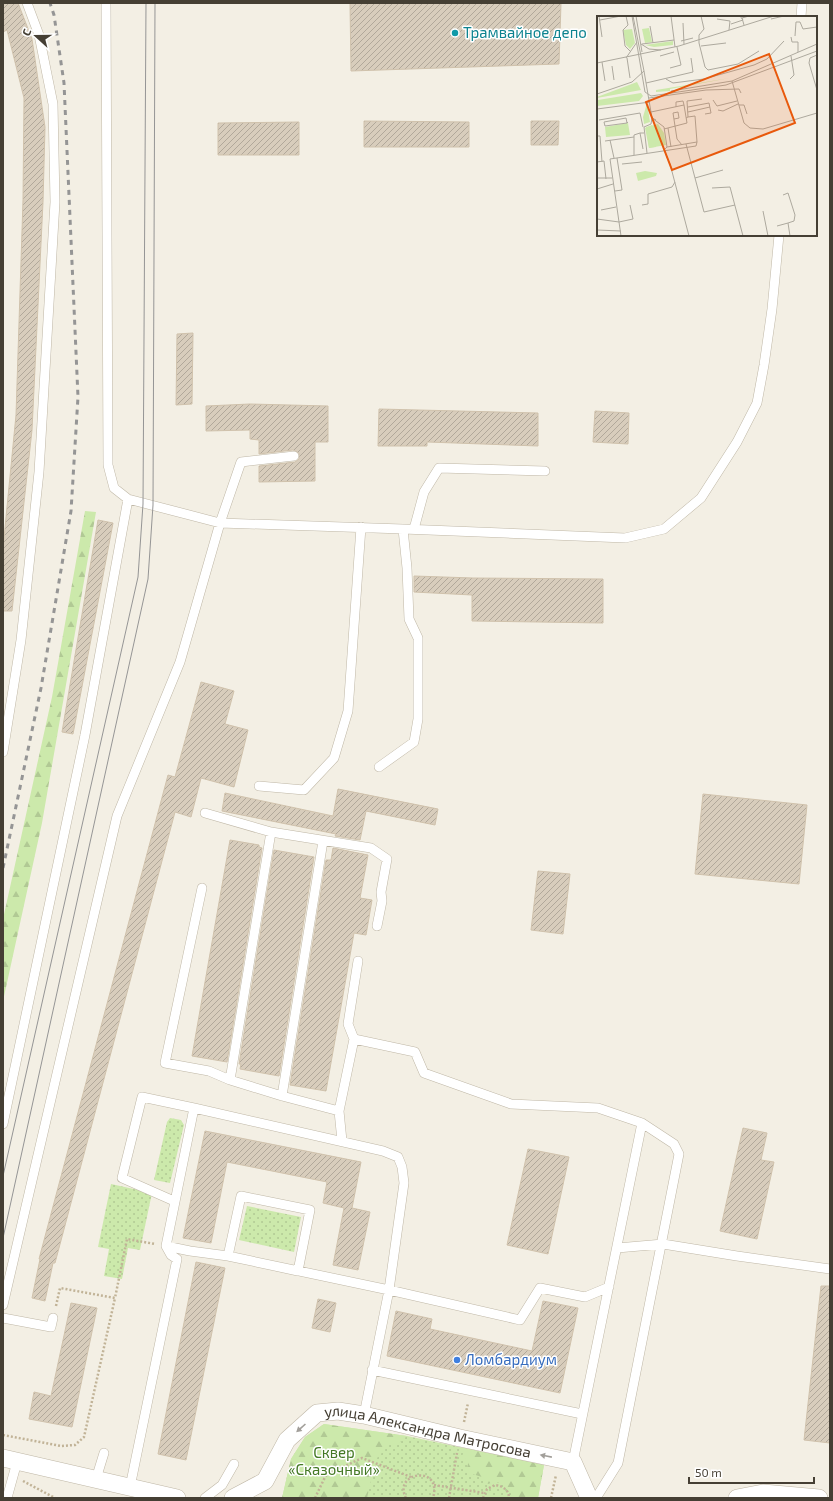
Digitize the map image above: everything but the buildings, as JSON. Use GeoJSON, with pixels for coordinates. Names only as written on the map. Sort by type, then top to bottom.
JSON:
{"type":"FeatureCollection","features":[{"type":"Feature","properties":{"kind":"street","name":"улица Александра Матросова"},"geometry":{"type":"LineString","coordinates":[[234,1498],[265,1481],[286,1440],[317,1413],[338,1411],[364,1415],[460,1438],[573,1462]]}},
{"type":"Feature","properties":{"kind":"street"},"geometry":{"type":"LineString","coordinates":[[573,1462],[589,1498]]}},
{"type":"Feature","properties":{"kind":"street"},"geometry":{"type":"LineString","coordinates":[[11,1465],[96,1479],[177,1498]]}},
{"type":"Feature","properties":{"kind":"street"},"geometry":{"type":"LineString","coordinates":[[737,1498],[763,1493],[819,1498]]}},
{"type":"Feature","properties":{"kind":"lane"},"geometry":{"type":"LineString","coordinates":[[3,752],[21,640],[39,472],[55,202],[53,104],[39,35],[27,3]]}},
{"type":"Feature","properties":{"kind":"lane"},"geometry":{"type":"LineString","coordinates":[[106,3],[108,465],[114,488],[128,499],[220,523],[626,538],[664,529],[701,498],[738,442],[757,403],[772,308],[779,236]]}},
{"type":"Feature","properties":{"kind":"lane"},"geometry":{"type":"LineString","coordinates":[[801,16],[802,3]]}},
{"type":"Feature","properties":{"kind":"lane"},"geometry":{"type":"LineString","coordinates":[[3,1305],[117,816],[180,662],[220,523],[241,462],[294,456]]}},
{"type":"Feature","properties":{"kind":"lane"},"geometry":{"type":"LineString","coordinates":[[414,529],[424,492],[439,468],[545,471]]}},
{"type":"Feature","properties":{"kind":"lane"},"geometry":{"type":"LineString","coordinates":[[3,1124],[86,735],[128,499]]}},
{"type":"Feature","properties":{"kind":"lane"},"geometry":{"type":"LineString","coordinates":[[259,786],[304,790],[334,758],[348,711],[361,528]]}},
{"type":"Feature","properties":{"kind":"lane"},"geometry":{"type":"LineString","coordinates":[[379,767],[414,742],[418,719],[418,638],[410,619],[403,529]]}},
{"type":"Feature","properties":{"kind":"lane"},"geometry":{"type":"LineString","coordinates":[[205,814],[271,832],[371,848],[387,859],[380,892],[382,901],[377,926]]}},
{"type":"Feature","properties":{"kind":"lane"},"geometry":{"type":"LineString","coordinates":[[230,1080],[271,832]]}},
{"type":"Feature","properties":{"kind":"lane"},"geometry":{"type":"LineString","coordinates":[[282,1096],[323,841]]}},
{"type":"Feature","properties":{"kind":"lane"},"geometry":{"type":"LineString","coordinates":[[202,888],[166,1063],[209,1071],[230,1080],[339,1111]]}},
{"type":"Feature","properties":{"kind":"lane"},"geometry":{"type":"LineString","coordinates":[[342,1141],[339,1111],[354,1039],[348,1024],[358,962]]}},
{"type":"Feature","properties":{"kind":"lane"},"geometry":{"type":"LineString","coordinates":[[354,1039],[415,1052],[424,1073],[511,1104],[598,1108],[642,1123],[674,1144],[679,1154],[618,1463],[596,1498]]}},
{"type":"Feature","properties":{"kind":"lane"},"geometry":{"type":"LineString","coordinates":[[174,1201],[122,1178],[142,1097],[342,1141],[383,1151],[398,1157],[402,1167],[404,1183],[389,1290],[364,1415]]}},
{"type":"Feature","properties":{"kind":"lane"},"geometry":{"type":"LineString","coordinates":[[130,1487],[165,1302],[177,1259],[171,1255],[166,1246],[194,1108]]}},
{"type":"Feature","properties":{"kind":"lane"},"geometry":{"type":"LineString","coordinates":[[573,1462],[642,1123]]}},
{"type":"Feature","properties":{"kind":"lane"},"geometry":{"type":"LineString","coordinates":[[228,1256],[241,1196],[310,1210],[298,1271]]}},
{"type":"Feature","properties":{"kind":"lane"},"geometry":{"type":"LineString","coordinates":[[617,1248],[662,1244],[830,1269]]}},
{"type":"Feature","properties":{"kind":"lane"},"geometry":{"type":"LineString","coordinates":[[166,1246],[228,1256],[389,1290],[520,1320],[540,1288],[585,1297],[609,1287]]}},
{"type":"Feature","properties":{"kind":"lane"},"geometry":{"type":"LineString","coordinates":[[3,1318],[51,1328],[53,1318]]}},
{"type":"Feature","properties":{"kind":"lane"},"geometry":{"type":"LineString","coordinates":[[372,1370],[582,1414]]}},
{"type":"Feature","properties":{"kind":"lane"},"geometry":{"type":"LineString","coordinates":[[96,1479],[104,1453]]}},
{"type":"Feature","properties":{"kind":"lane"},"geometry":{"type":"LineString","coordinates":[[205,1498],[222,1485],[234,1464]]}},
{"type":"Feature","properties":{"kind":"lane"},"geometry":{"type":"LineString","coordinates":[[7,1498],[11,1465]]}},
{"type":"Feature","properties":{"kind":"path"},"geometry":{"type":"LineString","coordinates":[[3,1434],[61,1446],[75,1445],[84,1437],[127,1239],[166,1246]]}},
{"type":"Feature","properties":{"kind":"path"},"geometry":{"type":"LineString","coordinates":[[53,1318],[60,1288],[115,1298]]}},
{"type":"Feature","properties":{"kind":"path"},"geometry":{"type":"LineString","coordinates":[[464,1423],[470,1390]]}},
{"type":"Feature","properties":{"kind":"path"},"geometry":{"type":"LineString","coordinates":[[449,1498],[458,1449]]}},
{"type":"Feature","properties":{"kind":"path"},"geometry":{"type":"LineString","coordinates":[[315,1498],[326,1475],[362,1458],[411,1477]]}},
{"type":"Feature","properties":{"kind":"path"},"geometry":{"type":"LineString","coordinates":[[11,1465],[55,1498]]}},
{"type":"Feature","properties":{"kind":"path"},"geometry":{"type":"LineString","coordinates":[[406,1498],[404,1489],[406,1482],[411,1477],[417,1475],[424,1475],[430,1479],[434,1485],[435,1492],[433,1498]]}},
{"type":"Feature","properties":{"kind":"path"},"geometry":{"type":"LineString","coordinates":[[434,1485],[484,1493]]}},
{"type":"Feature","properties":{"kind":"path"},"geometry":{"type":"LineString","coordinates":[[483,1498],[484,1493],[491,1486],[500,1486],[507,1491],[510,1498]]}},
{"type":"Feature","properties":{"kind":"green space"},"geometry":{"type":"Polygon","coordinates":[[[85,511],[96,512],[42,823],[3,1001],[3,919],[52,697],[85,511]]]}},
{"type":"Feature","properties":{"kind":"green space"},"geometry":{"type":"Polygon","coordinates":[[[170,1118],[181,1120],[184,1125],[170,1183],[154,1180],[167,1122],[170,1118]]]}},
{"type":"Feature","properties":{"kind":"green space"},"geometry":{"type":"Polygon","coordinates":[[[111,1184],[152,1193],[140,1250],[128,1248],[122,1279],[104,1276],[109,1249],[98,1247],[111,1184]]]}},
{"type":"Feature","properties":{"kind":"green space"},"geometry":{"type":"Polygon","coordinates":[[[247,1206],[301,1217],[294,1252],[239,1240],[247,1206]]]}},
{"type":"Feature","properties":{"kind":"green space","name":"Сквер «Сказочный»"},"geometry":{"type":"Polygon","coordinates":[[[324,1424],[407,1436],[544,1465],[538,1498],[282,1498],[291,1459],[305,1437],[324,1424]]]}},
{"type":"Feature","properties":{"kind":"green space"},"geometry":{"type":"Polygon","coordinates":[[[324,1424],[407,1436],[399,1443],[391,1443],[376,1459],[367,1498],[282,1498],[291,1459],[305,1437],[324,1424]]]}},
{"type":"Feature","properties":{"kind":"green space"},"geometry":{"type":"Polygon","coordinates":[[[464,1448],[544,1465],[538,1498],[513,1498],[510,1490],[501,1483],[497,1482],[488,1484],[482,1477],[466,1472],[469,1460],[462,1458],[464,1448]]]}},
{"type":"Feature","properties":{"kind":"tram line"},"geometry":{"type":"LineString","coordinates":[[3,1176],[138,577],[143,504],[146,3]]}},
{"type":"Feature","properties":{"kind":"tram line"},"geometry":{"type":"LineString","coordinates":[[3,1238],[148,579],[153,505],[155,3]]}},
{"type":"Feature","properties":{"kind":"railway"},"geometry":{"type":"LineString","coordinates":[[3,868],[41,688],[71,511],[78,397],[64,83],[54,15],[50,3]]}},
{"type":"Feature","properties":{"kind":"place","name":"Трамвайное депо"},"geometry":{"type":"Point","coordinates":[455,33]}},
{"type":"Feature","properties":{"kind":"place","name":"Ломбардиум"},"geometry":{"type":"Point","coordinates":[457,1360]}}]}
